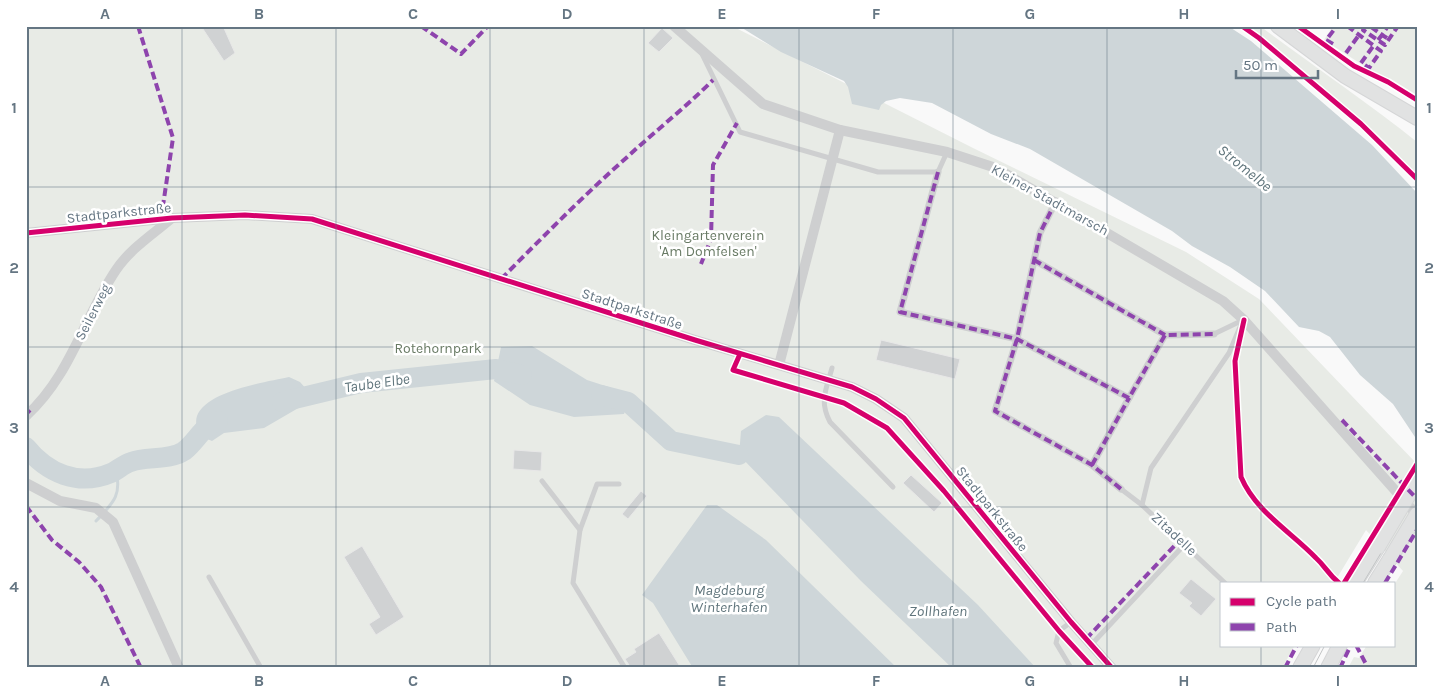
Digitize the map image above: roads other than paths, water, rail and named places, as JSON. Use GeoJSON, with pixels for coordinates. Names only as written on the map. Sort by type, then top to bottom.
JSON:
{"type":"FeatureCollection","features":[{"type":"Feature","properties":{"kind":"main road"},"geometry":{"type":"LineString","coordinates":[[1278,26],[1336,70],[1417,118]]}},
{"type":"Feature","properties":{"kind":"main road"},"geometry":{"type":"LineString","coordinates":[[1355,582],[1417,481]]}},
{"type":"Feature","properties":{"kind":"main road"},"geometry":{"type":"LineString","coordinates":[[1376,582],[1417,514]]}},
{"type":"Feature","properties":{"kind":"main road"},"geometry":{"type":"LineString","coordinates":[[1300,668],[1312,646]]}},
{"type":"Feature","properties":{"kind":"main road"},"geometry":{"type":"LineString","coordinates":[[1328,668],[1339,646]]}},
{"type":"Feature","properties":{"kind":"street","name":"Kleiner Stadtmarsch"},"geometry":{"type":"LineString","coordinates":[[674,26],[763,104],[840,130],[947,152],[996,168],[1056,201],[1223,301],[1244,320],[1417,514]]}},
{"type":"Feature","properties":{"kind":"street"},"geometry":{"type":"LineString","coordinates":[[779,365],[831,158],[840,130]]}},
{"type":"Feature","properties":{"kind":"street"},"geometry":{"type":"LineString","coordinates":[[938,172],[900,312],[1017,339],[1129,398]]}},
{"type":"Feature","properties":{"kind":"street"},"geometry":{"type":"LineString","coordinates":[[1056,201],[1040,234],[1017,339],[995,410],[1092,464],[1121,489]]}},
{"type":"Feature","properties":{"kind":"street","name":"Stadtparkstraße"},"geometry":{"type":"LineString","coordinates":[[26,234],[172,218],[245,215],[312,219],[695,340],[852,387],[876,399],[904,418],[1071,622],[1112,668]]}},
{"type":"Feature","properties":{"kind":"street","name":"Seilerweg"},"geometry":{"type":"LineString","coordinates":[[26,416],[50,392],[63,373],[105,288],[122,262],[172,218]]}},
{"type":"Feature","properties":{"kind":"street"},"geometry":{"type":"LineString","coordinates":[[1034,260],[1165,335],[1214,334]]}},
{"type":"Feature","properties":{"kind":"street"},"geometry":{"type":"LineString","coordinates":[[1092,464],[1165,335]]}},
{"type":"Feature","properties":{"kind":"street"},"geometry":{"type":"LineString","coordinates":[[26,483],[60,501],[96,508],[113,522],[179,668]]}},
{"type":"Feature","properties":{"kind":"lane"},"geometry":{"type":"LineString","coordinates":[[699,46],[713,80],[740,132],[878,172],[938,172],[947,152]]}},
{"type":"Feature","properties":{"kind":"lane"},"geometry":{"type":"LineString","coordinates":[[1214,334],[1244,320]]}},
{"type":"Feature","properties":{"kind":"lane"},"geometry":{"type":"LineString","coordinates":[[1142,505],[1151,468],[1229,353],[1244,320]]}},
{"type":"Feature","properties":{"kind":"lane"},"geometry":{"type":"LineString","coordinates":[[832,368],[824,396],[824,409],[830,422],[893,487]]}},
{"type":"Feature","properties":{"kind":"lane"},"geometry":{"type":"LineString","coordinates":[[542,482],[580,530]]}},
{"type":"Feature","properties":{"kind":"lane"},"geometry":{"type":"LineString","coordinates":[[619,484],[596,484],[580,530],[573,583],[625,668]]}},
{"type":"Feature","properties":{"kind":"lane","name":"Zitadelle"},"geometry":{"type":"LineString","coordinates":[[1121,489],[1142,505],[1224,582]]}},
{"type":"Feature","properties":{"kind":"lane"},"geometry":{"type":"LineString","coordinates":[[1091,645],[1185,544]]}},
{"type":"Feature","properties":{"kind":"lane"},"geometry":{"type":"LineString","coordinates":[[208,577],[261,668]]}},
{"type":"Feature","properties":{"kind":"lane"},"geometry":{"type":"LineString","coordinates":[[1071,622],[1059,631],[1056,643],[1071,668]]}},
{"type":"Feature","properties":{"kind":"water","name":"Stromelbe"},"geometry":{"type":"Polygon","coordinates":[[[739,26],[1228,26],[1251,41],[1372,145],[1417,193],[1417,440],[1393,404],[1360,375],[1330,337],[1319,331],[1299,327],[1265,291],[1230,267],[1192,246],[1172,231],[1030,149],[991,134],[932,103],[900,98],[886,101],[879,110],[852,104],[848,87],[844,81],[781,52],[739,26]]]}},
{"type":"Feature","properties":{"kind":"water"},"geometry":{"type":"Polygon","coordinates":[[[532,346],[587,380],[621,391],[628,402],[624,414],[574,417],[530,405],[494,381],[501,347],[532,346]]]}},
{"type":"Feature","properties":{"kind":"water"},"geometry":{"type":"Polygon","coordinates":[[[289,377],[300,382],[308,391],[307,403],[264,428],[224,433],[212,441],[198,435],[197,416],[203,407],[212,400],[238,389],[289,377]]]}},
{"type":"Feature","properties":{"kind":"water","name":"Zollhafen"},"geometry":{"type":"Polygon","coordinates":[[[766,415],[779,417],[978,605],[1036,668],[952,668],[861,581],[739,455],[741,431],[766,415]]]}},
{"type":"Feature","properties":{"kind":"water","name":"Magdeburg Winterhafen"},"geometry":{"type":"Polygon","coordinates":[[[707,505],[717,505],[766,540],[897,668],[693,668],[653,603],[642,595],[707,505]]]}},
{"type":"Feature","properties":{"kind":"waterway","name":"Taube Elbe"},"geometry":{"type":"LineString","coordinates":[[282,402],[361,383],[496,369],[522,375]]}},
{"type":"Feature","properties":{"kind":"waterway","name":"Taube Elbe"},"geometry":{"type":"LineString","coordinates":[[601,395],[628,402],[671,441],[739,455]]}},
{"type":"Feature","properties":{"kind":"waterway","name":"Taube Elbe"},"geometry":{"type":"LineString","coordinates":[[26,447],[44,464],[64,475],[75,478],[99,477],[137,460],[178,454],[189,447],[208,426],[218,421]]}},
{"type":"Feature","properties":{"kind":"waterway"},"geometry":{"type":"LineString","coordinates":[[96,521],[111,504],[117,493],[118,479],[116,470]]}},
{"type":"Feature","properties":{"kind":"tram line"},"geometry":{"type":"LineString","coordinates":[[1364,582],[1417,493]]}},
{"type":"Feature","properties":{"kind":"tram line"},"geometry":{"type":"LineString","coordinates":[[1313,668],[1324,646]]}},
{"type":"Feature","properties":{"kind":"park label","name":"Kleingartenverein 'Am Domfelsen'"},"geometry":{"type":"Point","coordinates":[708,244]}},
{"type":"Feature","properties":{"kind":"park label","name":"Rotehornpark"},"geometry":{"type":"Point","coordinates":[438,348]}}]}
